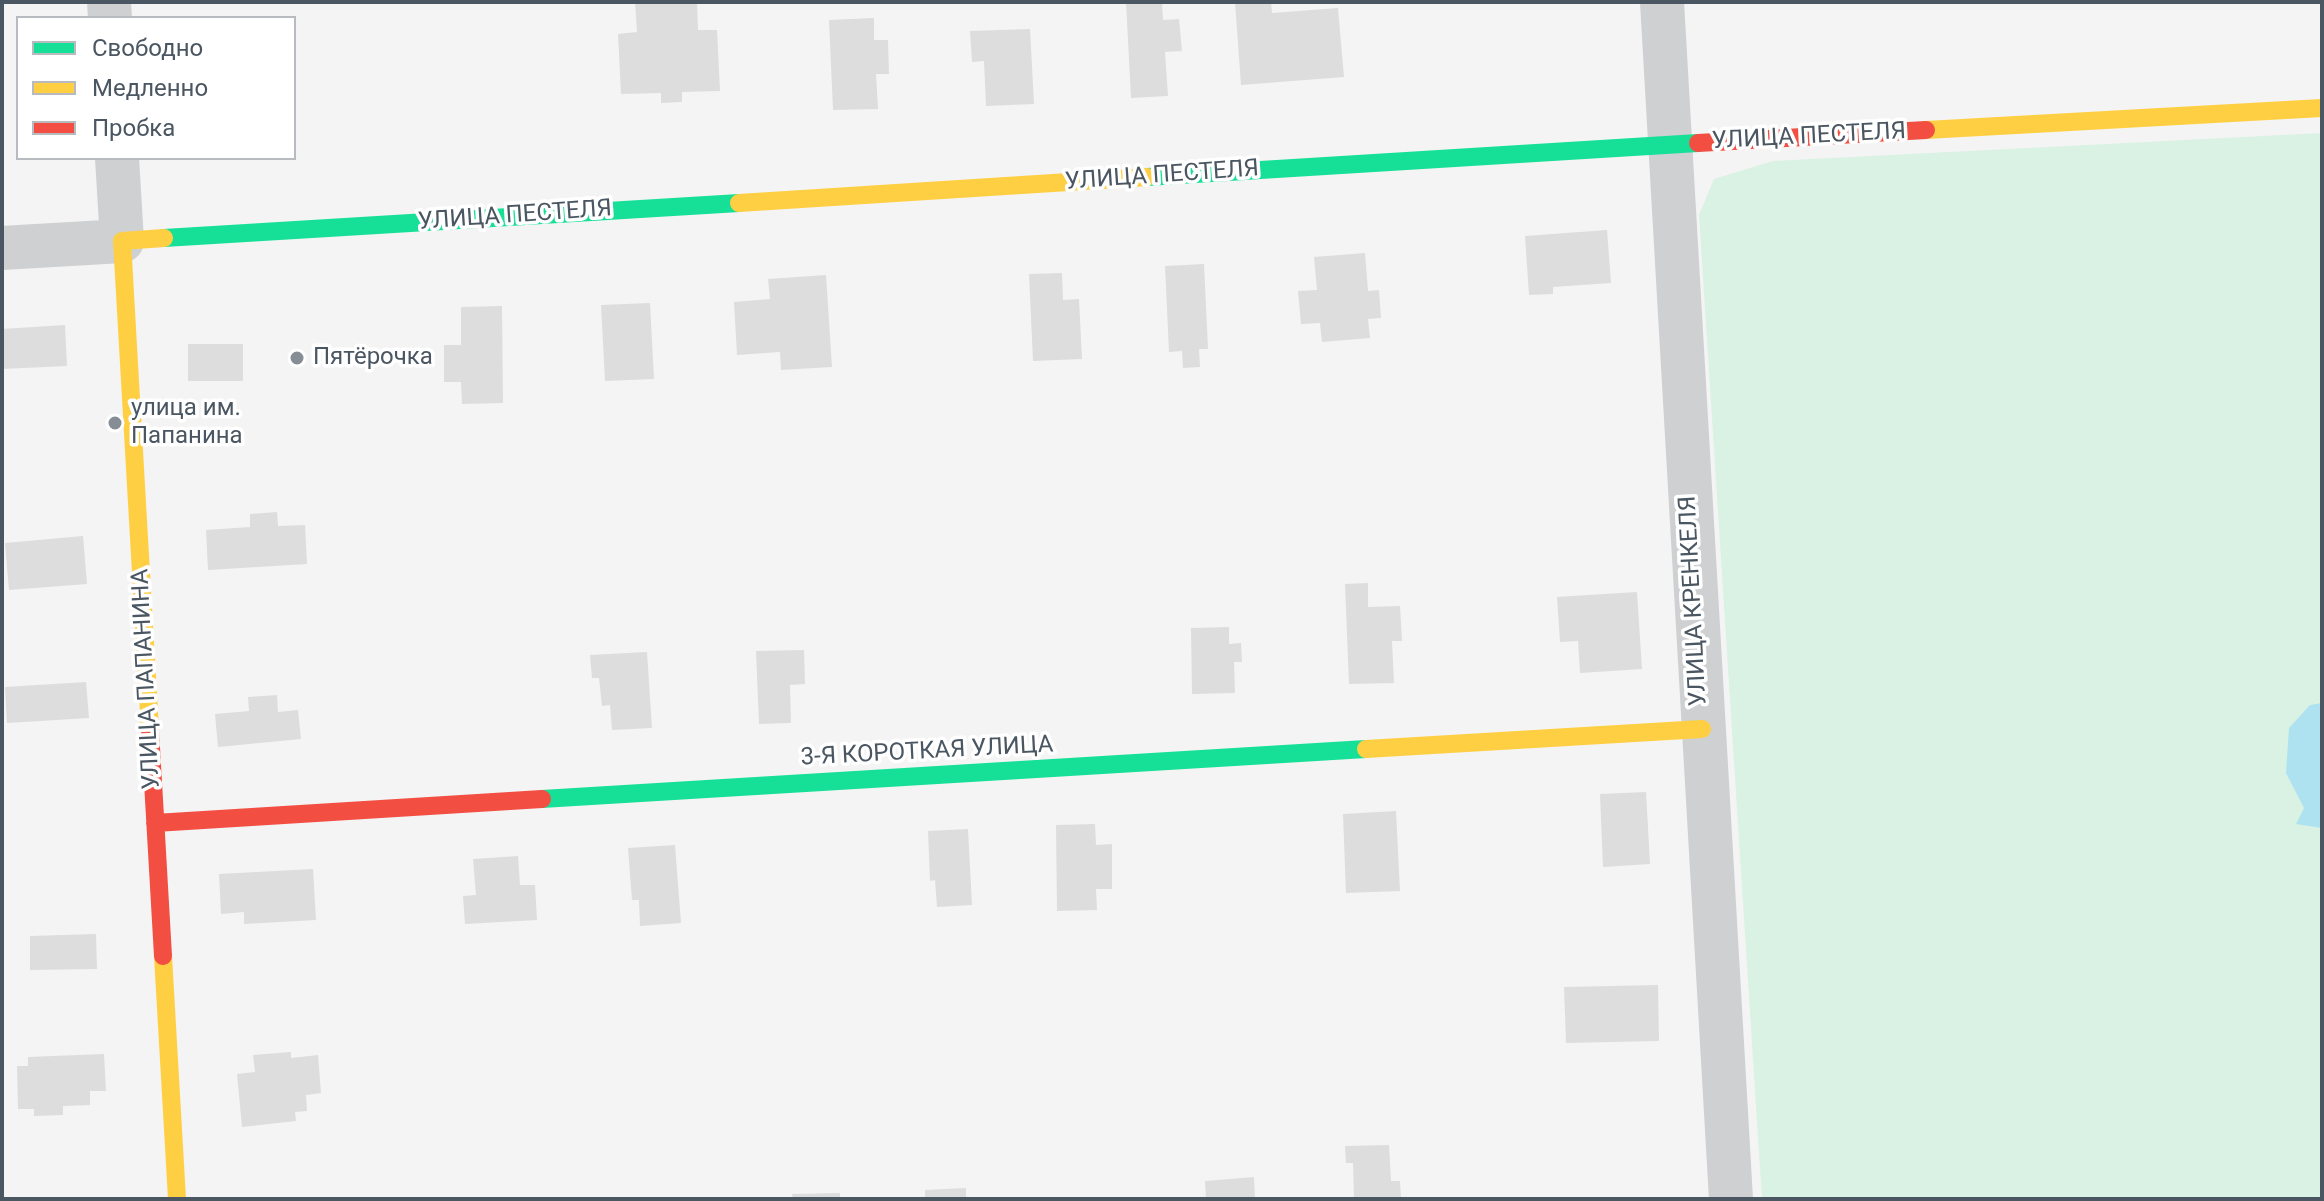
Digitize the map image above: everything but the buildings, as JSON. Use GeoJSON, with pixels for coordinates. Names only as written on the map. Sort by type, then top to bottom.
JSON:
{"type":"FeatureCollection","features":[{"type":"Feature","properties":{"kind":"street","name":"УЛИЦА КРЕНКЕЛЯ"},"geometry":{"type":"LineString","coordinates":[[1662,2],[1731,1199]]}},
{"type":"Feature","properties":{"kind":"street","name":"УЛИЦА ПЕСТЕЛЯ"},"geometry":{"type":"LineString","coordinates":[[2,248],[1669,145],[2322,108]]}},
{"type":"Feature","properties":{"kind":"street","name":"УЛИЦА ПАПАНИНА"},"geometry":{"type":"LineString","coordinates":[[117,160],[177,1199]]}},
{"type":"Feature","properties":{"kind":"street","name":"3-Я КОРОТКАЯ УЛИЦА"},"geometry":{"type":"LineString","coordinates":[[155,823],[1702,729]]}},
{"type":"Feature","properties":{"kind":"green space"},"geometry":{"type":"Polygon","coordinates":[[[2322,133],[2322,1199],[1762,1199],[1699,215],[1714,179],[1773,161],[2322,133]]]}},
{"type":"Feature","properties":{"kind":"water"},"geometry":{"type":"Polygon","coordinates":[[[2322,703],[2322,828],[2296,824],[2304,808],[2286,773],[2289,728],[2310,705],[2322,703]]]}},
{"type":"Feature","properties":{"kind":"traffic: fast"},"geometry":{"type":"LineString","coordinates":[[1147,177],[1698,143]]}},
{"type":"Feature","properties":{"kind":"traffic: fast"},"geometry":{"type":"LineString","coordinates":[[164,238],[739,203]]}},
{"type":"Feature","properties":{"kind":"traffic: fast"},"geometry":{"type":"LineString","coordinates":[[542,799],[1366,749]]}},
{"type":"Feature","properties":{"kind":"traffic: slow"},"geometry":{"type":"LineString","coordinates":[[1926,130],[2322,108]]}},
{"type":"Feature","properties":{"kind":"traffic: slow"},"geometry":{"type":"LineString","coordinates":[[739,203],[1147,177]]}},
{"type":"Feature","properties":{"kind":"traffic: slow"},"geometry":{"type":"LineString","coordinates":[[150,730],[122,241],[164,238]]}},
{"type":"Feature","properties":{"kind":"traffic: slow"},"geometry":{"type":"LineString","coordinates":[[1366,749],[1702,729]]}},
{"type":"Feature","properties":{"kind":"traffic: slow"},"geometry":{"type":"LineString","coordinates":[[163,956],[177,1199]]}},
{"type":"Feature","properties":{"kind":"traffic: jam"},"geometry":{"type":"LineString","coordinates":[[1698,143],[1926,130]]}},
{"type":"Feature","properties":{"kind":"traffic: jam"},"geometry":{"type":"LineString","coordinates":[[150,730],[163,956]]}},
{"type":"Feature","properties":{"kind":"traffic: jam"},"geometry":{"type":"LineString","coordinates":[[155,823],[542,799]]}},
{"type":"Feature","properties":{"kind":"place","name":"Пятёрочка"},"geometry":{"type":"Point","coordinates":[297,358]}},
{"type":"Feature","properties":{"kind":"place","name":"улица им. Папанина"},"geometry":{"type":"Point","coordinates":[115,423]}}]}
